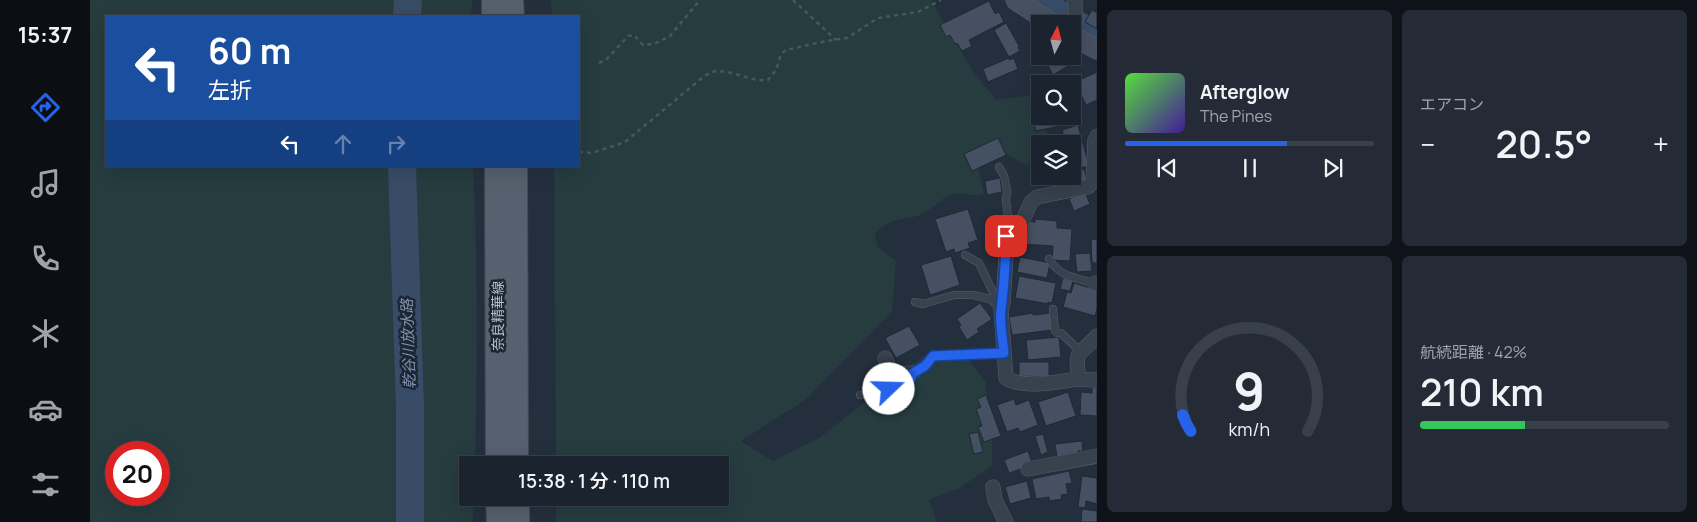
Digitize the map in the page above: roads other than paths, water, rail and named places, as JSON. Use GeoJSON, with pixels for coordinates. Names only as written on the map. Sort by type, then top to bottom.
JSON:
{"type":"FeatureCollection","features":[{"type":"Feature","properties":{"kind":"main road"},"geometry":{"type":"LineString","coordinates":[[493,0],[493,15]]}},
{"type":"Feature","properties":{"kind":"main road"},"geometry":{"type":"LineString","coordinates":[[512,0],[513,15]]}},
{"type":"Feature","properties":{"kind":"main road","name":"奈良精華線"},"geometry":{"type":"LineString","coordinates":[[496,167],[497,456]]}},
{"type":"Feature","properties":{"kind":"main road","name":"奈良精華線"},"geometry":{"type":"LineString","coordinates":[[516,167],[517,456]]}},
{"type":"Feature","properties":{"kind":"main road"},"geometry":{"type":"LineString","coordinates":[[497,506],[498,522]]}},
{"type":"Feature","properties":{"kind":"main road"},"geometry":{"type":"LineString","coordinates":[[518,506],[518,522]]}},
{"type":"Feature","properties":{"kind":"street"},"geometry":{"type":"LineString","coordinates":[[1016,0],[1038,15]]}},
{"type":"Feature","properties":{"kind":"street"},"geometry":{"type":"LineString","coordinates":[[1074,0],[1074,15]]}},
{"type":"Feature","properties":{"kind":"street"},"geometry":{"type":"LineString","coordinates":[[1081,34],[1097,49]]}},
{"type":"Feature","properties":{"kind":"street"},"geometry":{"type":"LineString","coordinates":[[1097,136],[1091,185],[1033,199],[1022,219],[1006,257],[1001,310],[1004,373],[1006,378],[1011,381],[1039,384],[1079,379],[1097,380]]}},
{"type":"Feature","properties":{"kind":"street"},"geometry":{"type":"LineString","coordinates":[[1079,379],[1076,361],[1080,352],[1097,336]]}},
{"type":"Feature","properties":{"kind":"street"},"geometry":{"type":"LineString","coordinates":[[884,358],[892,374],[913,373]]}},
{"type":"Feature","properties":{"kind":"street"},"geometry":{"type":"LineString","coordinates":[[1028,469],[1097,456]]}},
{"type":"Feature","properties":{"kind":"street"},"geometry":{"type":"LineString","coordinates":[[993,487],[995,500],[1006,522]]}},
{"type":"Feature","properties":{"kind":"lane"},"geometry":{"type":"LineString","coordinates":[[999,167],[1004,176],[1007,191],[1006,257]]}},
{"type":"Feature","properties":{"kind":"lane"},"geometry":{"type":"LineString","coordinates":[[965,255],[979,263],[1001,310]]}},
{"type":"Feature","properties":{"kind":"lane"},"geometry":{"type":"LineString","coordinates":[[1049,259],[1054,267],[1063,274],[1096,283]]}},
{"type":"Feature","properties":{"kind":"lane"},"geometry":{"type":"LineString","coordinates":[[915,302],[923,304],[954,294],[972,295],[990,299],[1001,310]]}},
{"type":"Feature","properties":{"kind":"lane"},"geometry":{"type":"LineString","coordinates":[[1053,309],[1055,331],[1068,339],[1080,352]]}},
{"type":"Feature","properties":{"kind":"lane"},"geometry":{"type":"LineString","coordinates":[[860,395],[903,388],[910,382],[913,373],[925,366],[933,356],[1004,353]]}},
{"type":"Feature","properties":{"kind":"waterway","name":"乾谷川放水路"},"geometry":{"type":"LineString","coordinates":[[407,15],[408,0]]}},
{"type":"Feature","properties":{"kind":"waterway"},"geometry":{"type":"LineString","coordinates":[[1038,0],[1097,36]]}},
{"type":"Feature","properties":{"kind":"waterway","name":"乾谷川放水路"},"geometry":{"type":"LineString","coordinates":[[402,167],[410,407],[410,522]]}}]}
